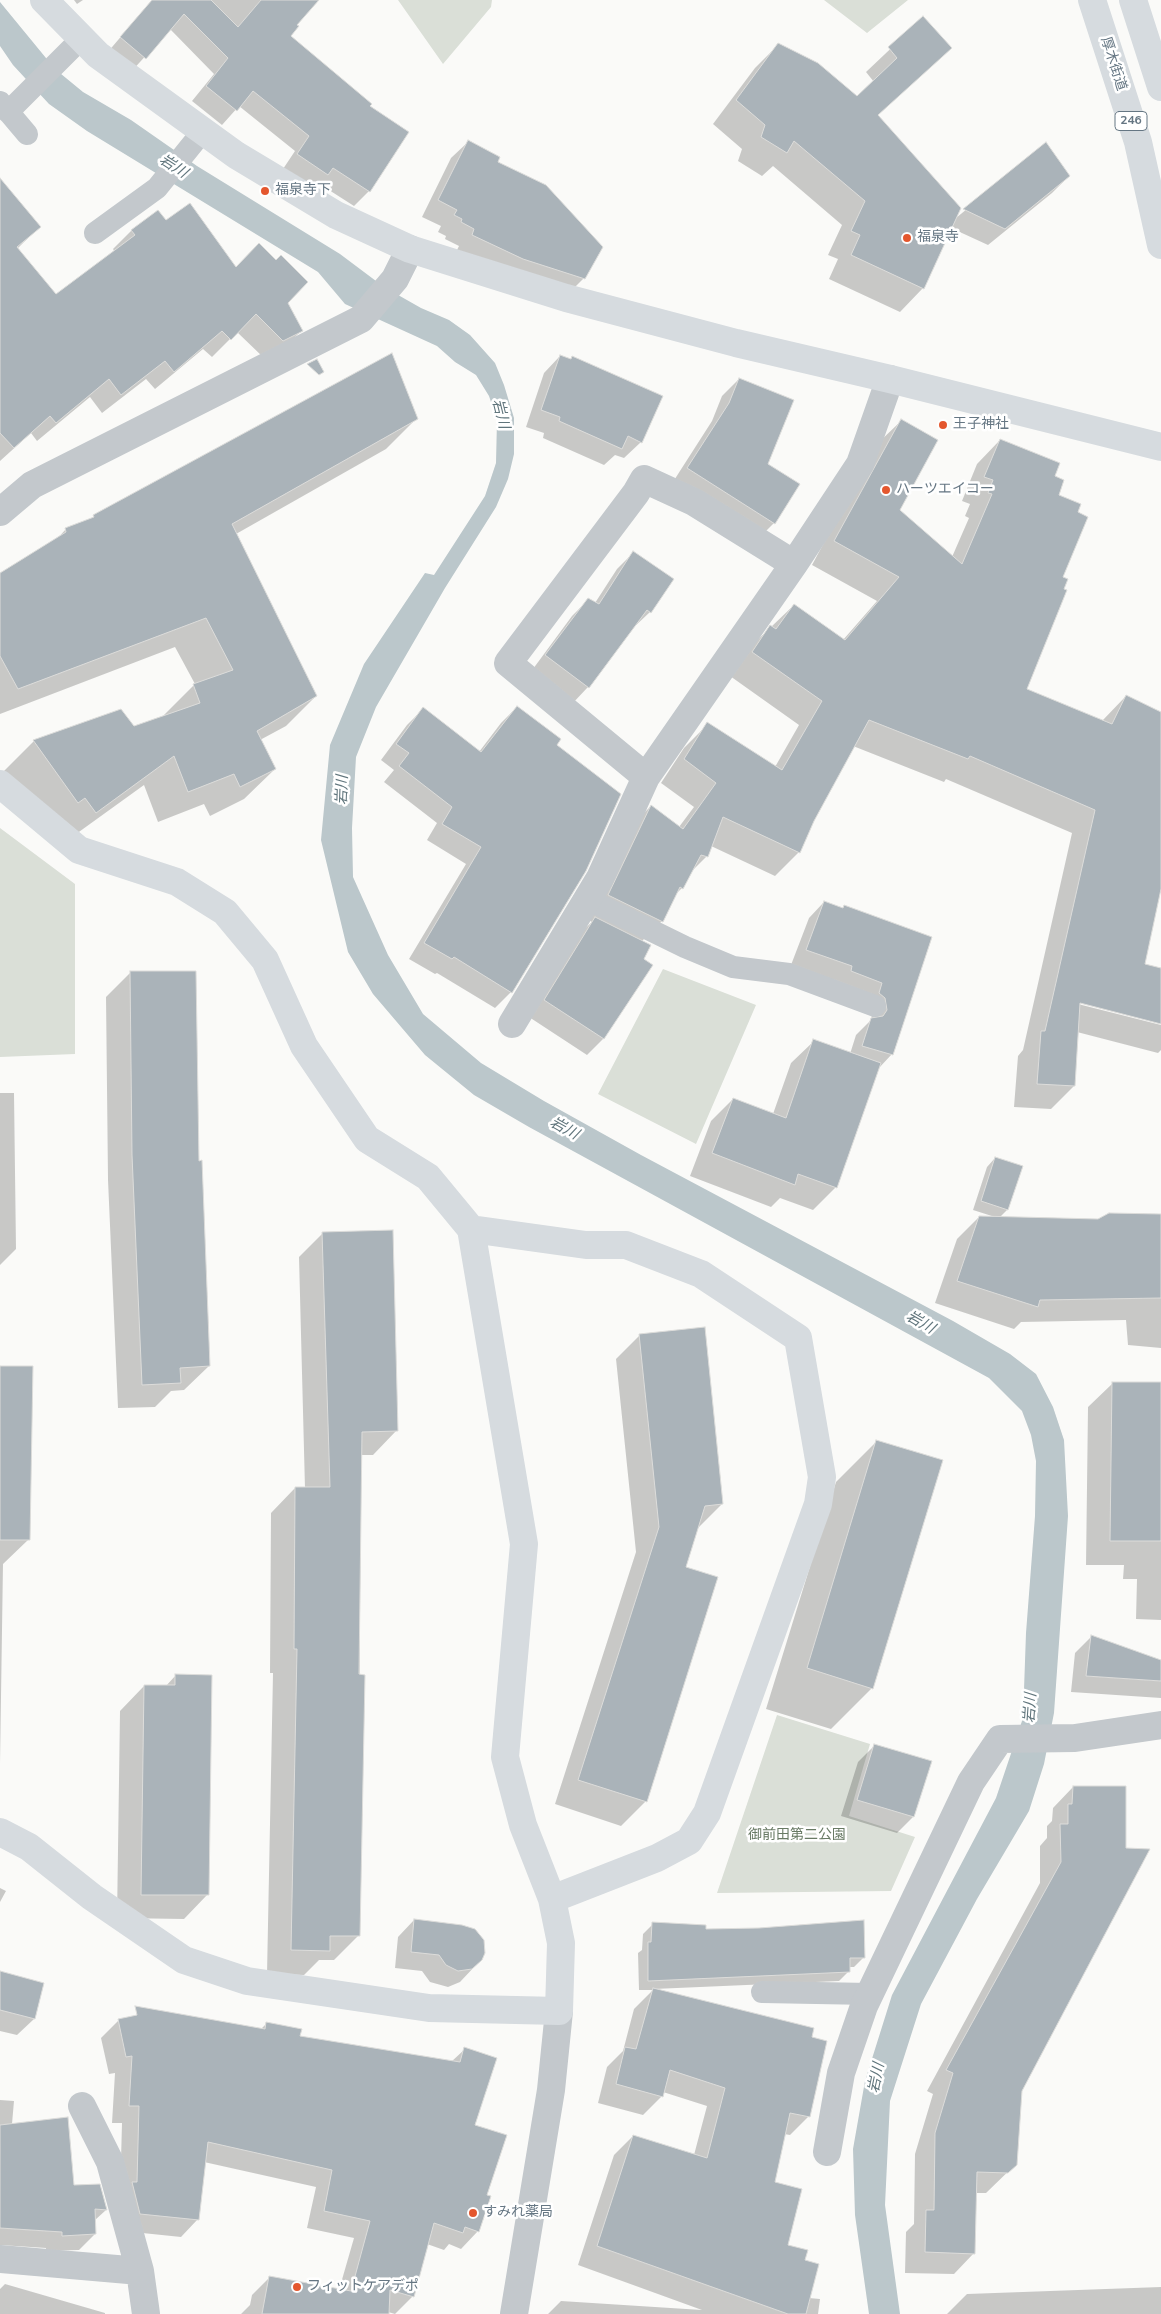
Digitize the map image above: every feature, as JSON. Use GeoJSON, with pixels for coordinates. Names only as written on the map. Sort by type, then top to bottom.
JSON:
{"type":"FeatureCollection","features":[{"type":"Feature","properties":{"kind":"main road"},"geometry":{"type":"LineString","coordinates":[[44,0],[80,40],[98,55],[203,132],[336,215],[410,248],[566,298],[736,344],[890,379],[1161,448]]}},
{"type":"Feature","properties":{"kind":"main road","name":"厚木街道"},"geometry":{"type":"LineString","coordinates":[[1092,0],[1138,142],[1161,245]]}},
{"type":"Feature","properties":{"kind":"main road"},"geometry":{"type":"LineString","coordinates":[[1133,0],[1161,87]]}},
{"type":"Feature","properties":{"kind":"main road"},"geometry":{"type":"LineString","coordinates":[[0,784],[79,850],[177,882],[225,912],[265,960],[304,1046],[367,1139],[428,1177],[472,1229],[524,1544],[505,1757],[523,1825],[552,1899],[561,1944],[560,2011],[429,2008],[238,1978],[184,1960],[92,1897],[29,1847],[0,1832]]}},
{"type":"Feature","properties":{"kind":"main road"},"geometry":{"type":"LineString","coordinates":[[472,1229],[586,1245],[626,1245],[702,1274],[798,1338],[822,1477],[818,1504],[707,1813],[689,1841],[657,1858],[552,1899]]}},
{"type":"Feature","properties":{"kind":"street"},"geometry":{"type":"LineString","coordinates":[[0,512],[32,485],[361,319],[394,280],[410,248]]}},
{"type":"Feature","properties":{"kind":"street"},"geometry":{"type":"LineString","coordinates":[[512,1024],[600,878],[646,776],[794,564],[860,464],[890,379]]}},
{"type":"Feature","properties":{"kind":"street"},"geometry":{"type":"LineString","coordinates":[[646,776],[508,663],[636,493],[644,479],[694,502],[794,564]]}},
{"type":"Feature","properties":{"kind":"street"},"geometry":{"type":"LineString","coordinates":[[827,2152],[841,2073],[870,1994],[971,1782],[1000,1739],[1068,1739],[1161,1725]]}},
{"type":"Feature","properties":{"kind":"street"},"geometry":{"type":"LineString","coordinates":[[514,2314],[550,2090],[560,2011]]}},
{"type":"Feature","properties":{"kind":"street"},"geometry":{"type":"LineString","coordinates":[[82,2106],[110,2162],[140,2271],[146,2314]]}},
{"type":"Feature","properties":{"kind":"street"},"geometry":{"type":"LineString","coordinates":[[0,2259],[140,2271]]}},
{"type":"Feature","properties":{"kind":"lane"},"geometry":{"type":"LineString","coordinates":[[27,134],[4,107],[80,40]]}},
{"type":"Feature","properties":{"kind":"lane"},"geometry":{"type":"LineString","coordinates":[[95,233],[157,188],[203,132]]}},
{"type":"Feature","properties":{"kind":"lane"},"geometry":{"type":"LineString","coordinates":[[587,899],[685,947],[733,967],[789,974],[875,1006]]}},
{"type":"Feature","properties":{"kind":"lane"},"geometry":{"type":"LineString","coordinates":[[762,1992],[870,1994]]}},
{"type":"Feature","properties":{"kind":"green space"},"geometry":{"type":"Polygon","coordinates":[[[398,0],[492,0],[491,7],[443,64],[398,0]]]}},
{"type":"Feature","properties":{"kind":"green space"},"geometry":{"type":"Polygon","coordinates":[[[824,0],[908,0],[867,33],[824,0]]]}},
{"type":"Feature","properties":{"kind":"green space"},"geometry":{"type":"Polygon","coordinates":[[[0,828],[75,884],[75,1054],[0,1057],[0,828]]]}},
{"type":"Feature","properties":{"kind":"green space"},"geometry":{"type":"Polygon","coordinates":[[[663,969],[756,1005],[696,1144],[598,1094],[663,969]]]}},
{"type":"Feature","properties":{"kind":"green space","name":"御前田第二公園"},"geometry":{"type":"Polygon","coordinates":[[[777,1715],[870,1744],[849,1816],[915,1837],[891,1891],[717,1893],[777,1715]]]}},
{"type":"Feature","properties":{"kind":"water","name":"岩川"},"geometry":{"type":"Polygon","coordinates":[[[0,2],[55,69],[83,92],[131,120],[197,166],[340,254],[384,287],[421,308],[449,320],[470,335],[495,363],[514,418],[514,454],[508,479],[496,507],[445,588],[376,707],[356,757],[352,828],[353,877],[388,955],[423,1014],[481,1063],[544,1101],[641,1155],[953,1321],[1010,1354],[1036,1374],[1053,1407],[1064,1440],[1068,1516],[1054,1713],[1044,1764],[1029,1811],[977,1899],[921,2004],[890,2101],[885,2205],[900,2314],[869,2314],[855,2215],[853,2149],[865,2081],[892,1995],[996,1798],[1023,1718],[1026,1633],[1035,1516],[1036,1461],[1031,1435],[1022,1411],[989,1378],[529,1127],[474,1095],[425,1055],[373,994],[348,952],[321,840],[330,745],[364,664],[425,573],[434,575],[485,496],[496,463],[497,420],[489,396],[476,375],[455,362],[437,346],[345,304],[318,272],[87,131],[49,104],[13,65],[0,46],[0,2]]]}},
{"type":"Feature","properties":{"kind":"building"},"geometry":{"type":"Polygon","coordinates":[[[152,0],[211,0],[238,27],[261,0],[319,0],[297,25],[299,26],[291,36],[372,104],[370,106],[409,132],[370,192],[333,168],[328,175],[297,154],[309,136],[253,91],[237,111],[206,86],[228,58],[184,14],[146,59],[120,37],[152,0]]]}},
{"type":"Feature","properties":{"kind":"building"},"geometry":{"type":"Polygon","coordinates":[[[923,16],[952,48],[878,115],[961,208],[924,289],[851,255],[860,235],[851,231],[865,201],[794,141],[787,153],[761,137],[765,125],[736,100],[778,43],[818,63],[857,96],[897,58],[888,47],[923,16]]]}},
{"type":"Feature","properties":{"kind":"building"},"geometry":{"type":"Polygon","coordinates":[[[468,140],[500,157],[498,162],[546,185],[603,247],[585,279],[523,259],[472,235],[474,229],[461,222],[462,219],[454,215],[457,210],[438,200],[468,140]]]}},
{"type":"Feature","properties":{"kind":"building"},"geometry":{"type":"Polygon","coordinates":[[[1046,142],[1070,176],[1005,229],[963,209],[1046,142]]]}},
{"type":"Feature","properties":{"kind":"building"},"geometry":{"type":"Polygon","coordinates":[[[0,178],[41,227],[17,247],[56,294],[135,235],[131,230],[158,210],[166,220],[190,203],[236,267],[259,243],[276,260],[281,255],[308,282],[288,303],[303,331],[283,341],[256,314],[231,340],[222,331],[174,372],[165,361],[121,395],[109,379],[56,423],[50,416],[14,448],[0,433],[0,178]]]}},
{"type":"Feature","properties":{"kind":"building"},"geometry":{"type":"Polygon","coordinates":[[[392,353],[418,419],[232,524],[317,696],[257,731],[276,769],[240,787],[234,774],[188,792],[174,756],[96,813],[85,798],[78,803],[33,740],[121,709],[134,726],[200,703],[193,684],[233,670],[206,618],[18,689],[0,656],[0,573],[66,532],[65,528],[94,517],[93,515],[392,353]]]}},
{"type":"Feature","properties":{"kind":"building"},"geometry":{"type":"Polygon","coordinates":[[[560,355],[571,359],[572,356],[663,396],[642,443],[628,436],[622,449],[559,421],[560,417],[541,410],[560,355]]]}},
{"type":"Feature","properties":{"kind":"building"},"geometry":{"type":"Polygon","coordinates":[[[317,359],[324,372],[319,375],[307,364],[317,359]]]}},
{"type":"Feature","properties":{"kind":"building"},"geometry":{"type":"Polygon","coordinates":[[[739,378],[794,400],[768,464],[800,484],[775,524],[687,468],[729,403],[739,378]]]}},
{"type":"Feature","properties":{"kind":"building"},"geometry":{"type":"Polygon","coordinates":[[[901,419],[938,440],[900,510],[962,564],[992,494],[988,493],[993,480],[984,477],[1000,439],[1060,463],[1055,476],[1064,480],[1059,495],[1081,504],[1078,512],[1088,517],[1063,577],[1068,579],[1064,589],[1067,590],[1027,689],[1112,724],[1126,695],[1161,712],[1161,889],[1145,964],[1161,968],[1161,1024],[1080,1003],[1075,1086],[1037,1084],[1041,1031],[1045,1031],[1095,810],[970,756],[968,759],[869,720],[814,821],[800,853],[723,817],[708,857],[701,855],[683,889],[680,887],[663,922],[608,895],[651,805],[683,829],[716,783],[684,759],[707,722],[782,770],[822,701],[752,652],[770,625],[776,629],[794,604],[845,640],[899,577],[834,541],[901,419]]]}},
{"type":"Feature","properties":{"kind":"building"},"geometry":{"type":"Polygon","coordinates":[[[633,551],[674,579],[651,613],[647,610],[589,688],[545,655],[588,598],[599,604],[633,551]]]}},
{"type":"Feature","properties":{"kind":"building"},"geometry":{"type":"Polygon","coordinates":[[[517,706],[561,739],[557,745],[621,794],[586,871],[512,993],[454,957],[452,959],[424,943],[481,847],[442,824],[452,807],[399,766],[409,753],[396,744],[423,707],[481,752],[517,706]]]}},
{"type":"Feature","properties":{"kind":"building"},"geometry":{"type":"Polygon","coordinates":[[[824,901],[843,908],[844,905],[932,937],[893,1055],[862,1046],[871,1018],[883,1016],[887,1010],[885,998],[879,993],[882,983],[851,971],[852,966],[806,950],[824,901]]]}},
{"type":"Feature","properties":{"kind":"building"},"geometry":{"type":"Polygon","coordinates":[[[595,917],[651,945],[644,959],[653,965],[604,1039],[544,1000],[595,917]]]}},
{"type":"Feature","properties":{"kind":"building"},"geometry":{"type":"Polygon","coordinates":[[[130,971],[196,971],[199,1161],[202,1160],[210,1366],[180,1368],[181,1383],[142,1385],[132,1155],[130,971]]]}},
{"type":"Feature","properties":{"kind":"building"},"geometry":{"type":"Polygon","coordinates":[[[813,1039],[881,1063],[837,1188],[798,1174],[795,1185],[712,1153],[733,1098],[786,1118],[813,1039]]]}},
{"type":"Feature","properties":{"kind":"building"},"geometry":{"type":"Polygon","coordinates":[[[995,1157],[1023,1166],[1008,1210],[981,1201],[995,1157]]]}},
{"type":"Feature","properties":{"kind":"building"},"geometry":{"type":"Polygon","coordinates":[[[1109,1213],[1161,1214],[1161,1298],[1040,1300],[1038,1307],[957,1281],[979,1216],[1098,1219],[1109,1213]]]}},
{"type":"Feature","properties":{"kind":"building"},"geometry":{"type":"Polygon","coordinates":[[[393,1230],[398,1431],[362,1432],[359,1674],[365,1675],[360,1936],[330,1936],[330,1951],[291,1950],[297,1649],[294,1649],[295,1487],[330,1487],[322,1232],[393,1230]]]}},
{"type":"Feature","properties":{"kind":"building"},"geometry":{"type":"Polygon","coordinates":[[[705,1327],[723,1504],[705,1506],[686,1567],[718,1577],[647,1802],[578,1780],[659,1527],[639,1334],[705,1327]]]}},
{"type":"Feature","properties":{"kind":"building"},"geometry":{"type":"Polygon","coordinates":[[[0,1366],[33,1366],[30,1540],[0,1540],[0,1366]]]}},
{"type":"Feature","properties":{"kind":"building"},"geometry":{"type":"Polygon","coordinates":[[[1112,1382],[1161,1382],[1161,1541],[1110,1541],[1112,1382]]]}},
{"type":"Feature","properties":{"kind":"building"},"geometry":{"type":"Polygon","coordinates":[[[876,1440],[943,1460],[873,1689],[807,1668],[876,1440]]]}},
{"type":"Feature","properties":{"kind":"building"},"geometry":{"type":"Polygon","coordinates":[[[1091,1635],[1161,1660],[1161,1681],[1086,1676],[1091,1635]]]}},
{"type":"Feature","properties":{"kind":"building"},"geometry":{"type":"Polygon","coordinates":[[[175,1674],[212,1675],[209,1895],[141,1895],[144,1685],[175,1685],[175,1674]]]}},
{"type":"Feature","properties":{"kind":"building"},"geometry":{"type":"Polygon","coordinates":[[[874,1744],[932,1761],[914,1817],[857,1800],[874,1744]]]}},
{"type":"Feature","properties":{"kind":"building"},"geometry":{"type":"Polygon","coordinates":[[[1073,1786],[1126,1786],[1126,1848],[1150,1849],[1022,2091],[1017,2165],[1008,2173],[977,2172],[975,2254],[925,2252],[926,2210],[934,2210],[935,2133],[953,2073],[946,2070],[1061,1862],[1060,1824],[1068,1824],[1068,1804],[1072,1804],[1073,1786]]]}},
{"type":"Feature","properties":{"kind":"building"},"geometry":{"type":"Polygon","coordinates":[[[414,1919],[462,1925],[475,1929],[484,1940],[485,1953],[482,1960],[472,1969],[458,1971],[446,1965],[439,1955],[411,1952],[414,1919]]]}},
{"type":"Feature","properties":{"kind":"building"},"geometry":{"type":"Polygon","coordinates":[[[864,1920],[865,1958],[850,1958],[850,1972],[648,1981],[648,1942],[651,1942],[652,1922],[706,1925],[706,1929],[759,1928],[864,1920]]]}},
{"type":"Feature","properties":{"kind":"building"},"geometry":{"type":"Polygon","coordinates":[[[0,1971],[44,1983],[35,2019],[0,2010],[0,1971]]]}},
{"type":"Feature","properties":{"kind":"building"},"geometry":{"type":"Polygon","coordinates":[[[653,1988],[814,2028],[812,2037],[827,2041],[810,2117],[790,2113],[775,2182],[802,2189],[788,2245],[808,2250],[805,2260],[819,2264],[806,2314],[788,2314],[597,2246],[633,2135],[707,2158],[725,2088],[670,2070],[663,2097],[616,2084],[625,2047],[636,2049],[653,1988]]]}},
{"type":"Feature","properties":{"kind":"building"},"geometry":{"type":"Polygon","coordinates":[[[135,2006],[265,2029],[266,2022],[302,2029],[300,2036],[460,2062],[464,2047],[497,2058],[475,2125],[507,2135],[487,2195],[491,2196],[479,2232],[465,2227],[463,2233],[434,2223],[414,2297],[390,2290],[389,2314],[262,2314],[269,2276],[351,2291],[370,2221],[324,2211],[332,2170],[208,2142],[199,2220],[140,2214],[132,2182],[137,2182],[139,2106],[129,2106],[132,2056],[126,2057],[118,2019],[137,2015],[135,2006]]]}},
{"type":"Feature","properties":{"kind":"building"},"geometry":{"type":"Polygon","coordinates":[[[68,2117],[74,2185],[100,2184],[107,2210],[95,2209],[96,2234],[62,2236],[62,2232],[0,2228],[0,2125],[68,2117]]]}},
{"type":"Feature","properties":{"kind":"place","name":"福泉寺下"},"geometry":{"type":"Point","coordinates":[265,191]}},
{"type":"Feature","properties":{"kind":"place","name":"福泉寺"},"geometry":{"type":"Point","coordinates":[907,238]}},
{"type":"Feature","properties":{"kind":"place","name":"王子神社"},"geometry":{"type":"Point","coordinates":[943,425]}},
{"type":"Feature","properties":{"kind":"place","name":"ハーツエイコー"},"geometry":{"type":"Point","coordinates":[886,490]}},
{"type":"Feature","properties":{"kind":"place","name":"すみれ薬局"},"geometry":{"type":"Point","coordinates":[473,2213]}},
{"type":"Feature","properties":{"kind":"place","name":"フィットケアデポ"},"geometry":{"type":"Point","coordinates":[297,2287]}}]}
